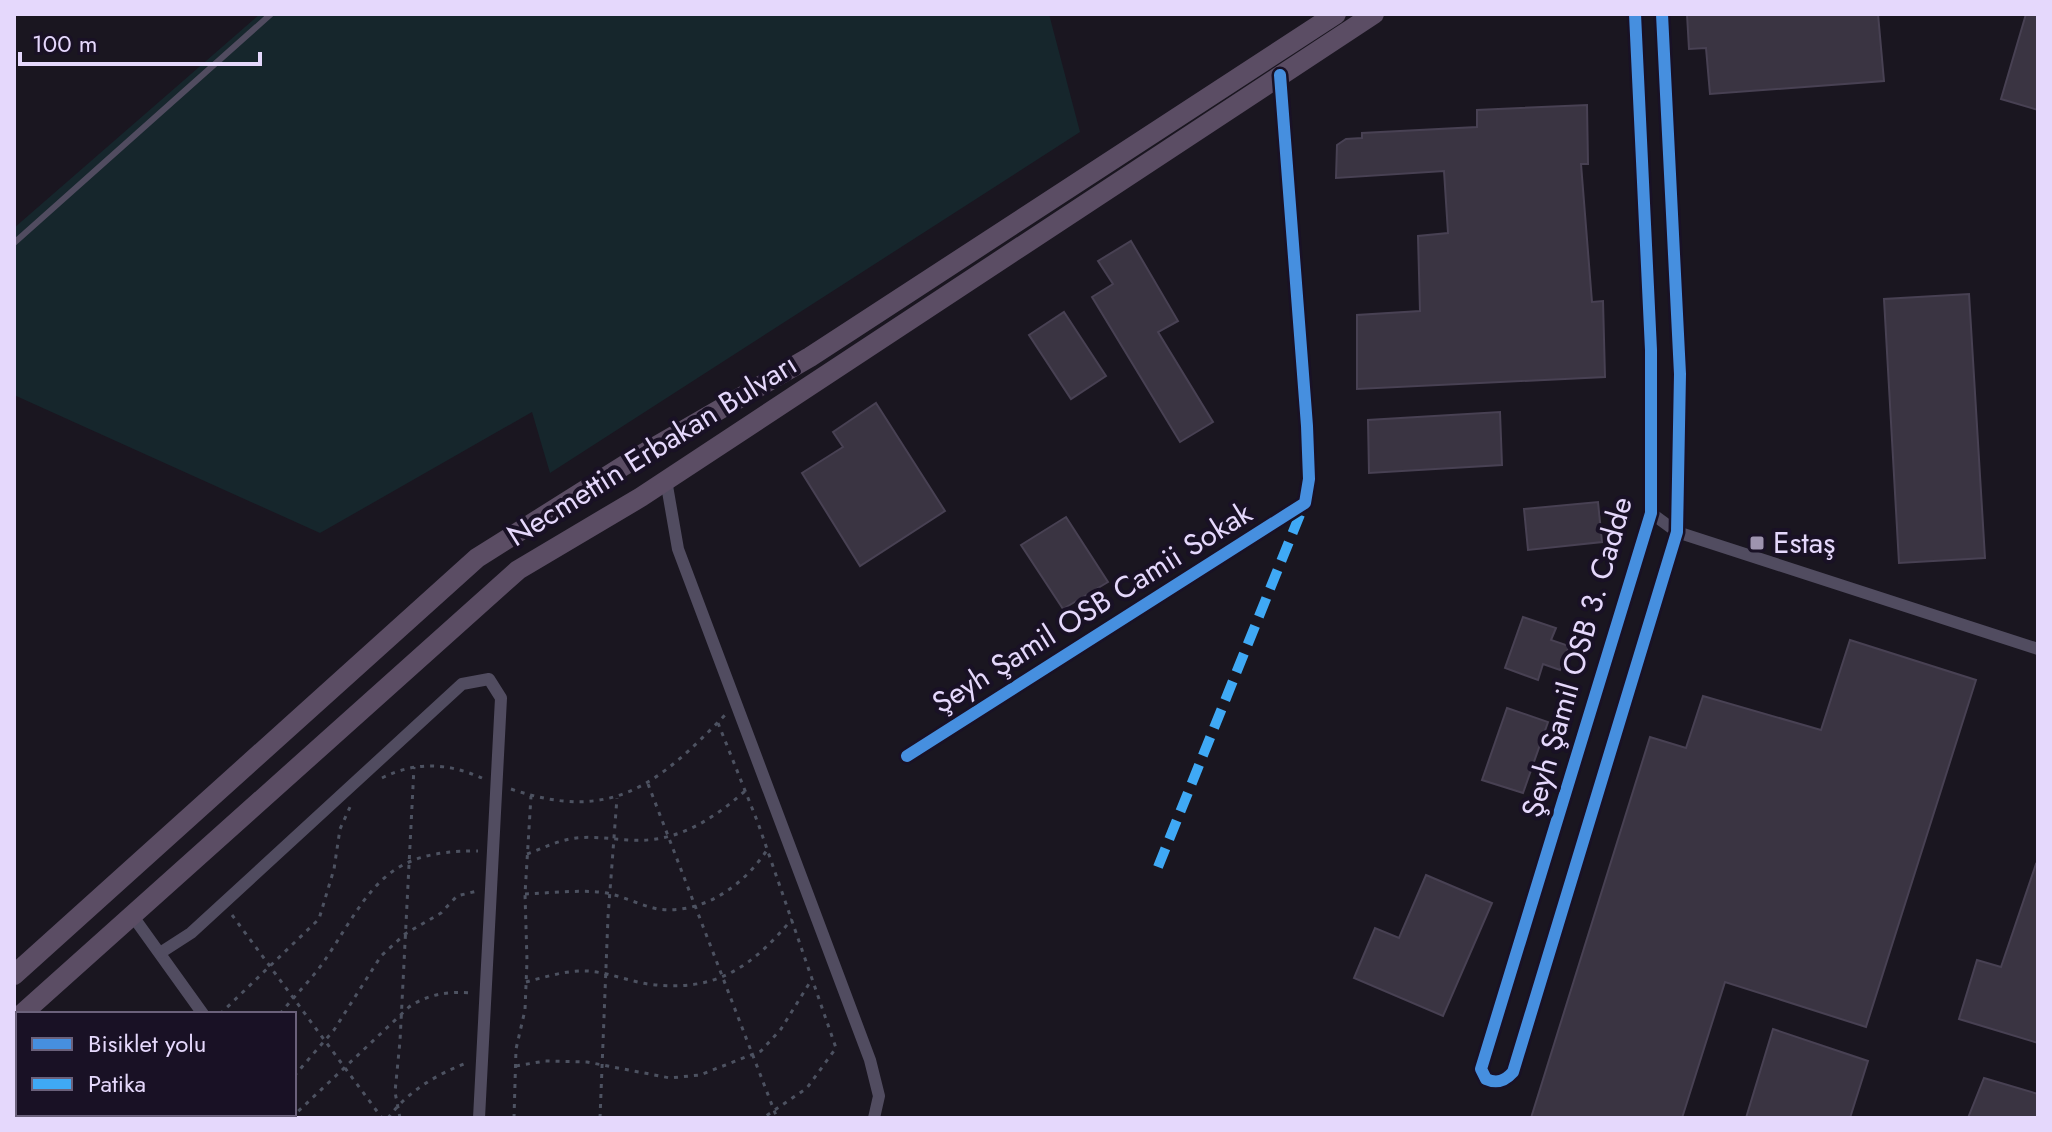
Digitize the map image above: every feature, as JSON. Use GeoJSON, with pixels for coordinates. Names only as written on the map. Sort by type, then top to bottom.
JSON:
{"type":"FeatureCollection","features":[{"type":"Feature","properties":{"kind":"main road","name":"Necmettin Erbakan Bulvarı"},"geometry":{"type":"LineString","coordinates":[[14,975],[477,558],[636,458],[810,357],[1336,14]]}},
{"type":"Feature","properties":{"kind":"main road","name":"Necmettin Erbakan Bulvarı"},"geometry":{"type":"LineString","coordinates":[[24,1012],[518,570],[666,480],[1374,14]]}},
{"type":"Feature","properties":{"kind":"street","name":"Şeyh Şamil OSB 3. Cadde"},"geometry":{"type":"LineString","coordinates":[[1635,14],[1651,350],[1651,513],[1481,1069],[1486,1079],[1496,1082],[1508,1078],[1513,1072],[1677,532]]}},
{"type":"Feature","properties":{"kind":"street"},"geometry":{"type":"LineString","coordinates":[[1662,14],[1680,374],[1677,532]]}},
{"type":"Feature","properties":{"kind":"street","name":"Şeyh Şamil OSB Camii Sokak"},"geometry":{"type":"LineString","coordinates":[[907,756],[1305,503],[1309,479],[1307,426],[1280,75]]}},
{"type":"Feature","properties":{"kind":"street"},"geometry":{"type":"LineString","coordinates":[[666,480],[678,549],[870,1060],[879,1096],[874,1118]]}},
{"type":"Feature","properties":{"kind":"street"},"geometry":{"type":"LineString","coordinates":[[1651,513],[1677,532],[2038,649]]}},
{"type":"Feature","properties":{"kind":"street"},"geometry":{"type":"LineString","coordinates":[[160,953],[191,933],[462,684],[489,679],[501,698],[479,1118]]}},
{"type":"Feature","properties":{"kind":"street"},"geometry":{"type":"LineString","coordinates":[[132,915],[202,1012]]}},
{"type":"Feature","properties":{"kind":"lane"},"geometry":{"type":"LineString","coordinates":[[14,243],[271,14]]}},
{"type":"Feature","properties":{"kind":"path"},"geometry":{"type":"LineString","coordinates":[[374,783],[384,776],[428,764],[458,768],[531,796],[565,803],[596,802],[648,784],[670,769],[735,705]]}},
{"type":"Feature","properties":{"kind":"path"},"geometry":{"type":"LineString","coordinates":[[718,723],[813,976],[836,1048],[807,1088],[763,1118]]}},
{"type":"Feature","properties":{"kind":"path"},"geometry":{"type":"LineString","coordinates":[[400,1118],[395,1092],[414,767]]}},
{"type":"Feature","properties":{"kind":"path"},"geometry":{"type":"LineString","coordinates":[[648,784],[777,1118]]}},
{"type":"Feature","properties":{"kind":"path"},"geometry":{"type":"LineString","coordinates":[[527,854],[579,838],[656,839],[679,834],[711,819],[745,791]]}},
{"type":"Feature","properties":{"kind":"path"},"geometry":{"type":"LineString","coordinates":[[514,1118],[516,1066],[526,982],[525,894],[531,796]]}},
{"type":"Feature","properties":{"kind":"path"},"geometry":{"type":"LineString","coordinates":[[600,1118],[609,894],[617,797]]}},
{"type":"Feature","properties":{"kind":"path"},"geometry":{"type":"LineString","coordinates":[[222,1012],[319,919],[334,869],[340,829],[356,799]]}},
{"type":"Feature","properties":{"kind":"path"},"geometry":{"type":"LineString","coordinates":[[525,894],[570,891],[609,894],[659,909],[682,909],[726,893],[742,880],[767,850]]}},
{"type":"Feature","properties":{"kind":"path"},"geometry":{"type":"LineString","coordinates":[[282,1012],[325,960],[375,884],[409,862],[425,856],[493,851]]}},
{"type":"Feature","properties":{"kind":"path"},"geometry":{"type":"LineString","coordinates":[[296,1074],[324,1041],[381,956],[405,934],[441,913],[457,896],[471,890],[490,892]]}},
{"type":"Feature","properties":{"kind":"path"},"geometry":{"type":"LineString","coordinates":[[223,903],[382,1118]]}},
{"type":"Feature","properties":{"kind":"path"},"geometry":{"type":"LineString","coordinates":[[526,982],[551,975],[587,971],[649,984],[681,986],[722,977],[765,951],[792,919]]}},
{"type":"Feature","properties":{"kind":"path"},"geometry":{"type":"LineString","coordinates":[[516,1066],[545,1061],[601,1064],[670,1078],[700,1075],[761,1051],[781,1029],[813,976]]}},
{"type":"Feature","properties":{"kind":"path"},"geometry":{"type":"LineString","coordinates":[[296,1113],[425,996],[485,994]]}},
{"type":"Feature","properties":{"kind":"path"},"geometry":{"type":"LineString","coordinates":[[388,1118],[397,1105],[424,1083],[470,1061],[481,1062]]}},
{"type":"Feature","properties":{"kind":"shaded area"},"geometry":{"type":"Polygon","coordinates":[[[260,14],[1049,14],[1080,132],[550,473],[532,412],[320,533],[14,395],[14,228],[260,14]]]}},
{"type":"Feature","properties":{"kind":"building"},"geometry":{"type":"Polygon","coordinates":[[[1687,14],[1878,14],[1884,81],[1710,94],[1706,48],[1689,49],[1687,14]]]}},
{"type":"Feature","properties":{"kind":"building"},"geometry":{"type":"Polygon","coordinates":[[[2026,14],[2038,14],[2038,110],[2001,99],[2026,14]]]}},
{"type":"Feature","properties":{"kind":"building"},"geometry":{"type":"Polygon","coordinates":[[[1587,105],[1588,164],[1581,164],[1592,302],[1603,301],[1605,377],[1357,389],[1357,315],[1420,311],[1418,236],[1448,233],[1444,171],[1336,178],[1337,145],[1346,139],[1362,138],[1362,133],[1477,127],[1477,110],[1587,105]]]}},
{"type":"Feature","properties":{"kind":"building"},"geometry":{"type":"Polygon","coordinates":[[[1131,241],[1178,321],[1158,332],[1213,422],[1180,442],[1092,297],[1113,284],[1098,261],[1131,241]]]}},
{"type":"Feature","properties":{"kind":"building"},"geometry":{"type":"Polygon","coordinates":[[[1969,294],[1985,558],[1899,563],[1884,299],[1969,294]]]}},
{"type":"Feature","properties":{"kind":"building"},"geometry":{"type":"Polygon","coordinates":[[[1064,312],[1106,376],[1071,399],[1029,335],[1064,312]]]}},
{"type":"Feature","properties":{"kind":"building"},"geometry":{"type":"Polygon","coordinates":[[[876,403],[945,511],[860,566],[802,473],[843,447],[833,432],[876,403]]]}},
{"type":"Feature","properties":{"kind":"building"},"geometry":{"type":"Polygon","coordinates":[[[1500,412],[1502,465],[1369,473],[1368,420],[1500,412]]]}},
{"type":"Feature","properties":{"kind":"building"},"geometry":{"type":"Polygon","coordinates":[[[1598,502],[1602,542],[1528,550],[1524,509],[1598,502]]]}},
{"type":"Feature","properties":{"kind":"building"},"geometry":{"type":"Polygon","coordinates":[[[1066,517],[1108,582],[1063,609],[1021,545],[1066,517]]]}},
{"type":"Feature","properties":{"kind":"building"},"geometry":{"type":"Polygon","coordinates":[[[1523,617],[1556,628],[1551,640],[1569,646],[1560,670],[1543,664],[1538,680],[1505,668],[1523,617]]]}},
{"type":"Feature","properties":{"kind":"building"},"geometry":{"type":"Polygon","coordinates":[[[1850,640],[1976,680],[1866,1027],[1725,982],[1682,1118],[1531,1118],[1650,737],[1686,748],[1703,696],[1821,730],[1850,640]]]}},
{"type":"Feature","properties":{"kind":"building"},"geometry":{"type":"Polygon","coordinates":[[[1507,708],[1548,722],[1523,793],[1482,780],[1507,708]]]}},
{"type":"Feature","properties":{"kind":"building"},"geometry":{"type":"Polygon","coordinates":[[[2036,864],[2038,1043],[1959,1019],[1977,960],[2001,967],[2036,864]]]}},
{"type":"Feature","properties":{"kind":"building"},"geometry":{"type":"Polygon","coordinates":[[[1426,875],[1492,903],[1443,1016],[1354,978],[1375,928],[1399,938],[1426,875]]]}},
{"type":"Feature","properties":{"kind":"building"},"geometry":{"type":"Polygon","coordinates":[[[1773,1029],[1868,1061],[1850,1118],[1746,1118],[1773,1029]]]}},
{"type":"Feature","properties":{"kind":"building"},"geometry":{"type":"Polygon","coordinates":[[[1984,1078],[2038,1094],[2038,1118],[1968,1118],[1984,1078]]]}},
{"type":"Feature","properties":{"kind":"marked path"},"geometry":{"type":"LineString","coordinates":[[1158,867],[1303,507]]}},
{"type":"Feature","properties":{"kind":"cycle path"},"geometry":{"type":"LineString","coordinates":[[1635,14],[1651,350],[1651,513],[1481,1069],[1486,1079],[1494,1081],[1504,1079],[1513,1072],[1677,532],[1680,374],[1662,14]]}},
{"type":"Feature","properties":{"kind":"cycle path"},"geometry":{"type":"LineString","coordinates":[[907,756],[1305,503],[1309,479],[1307,426],[1280,75]]}},
{"type":"Feature","properties":{"kind":"place","name":"Estaş"},"geometry":{"type":"Point","coordinates":[1757,543]}}]}
